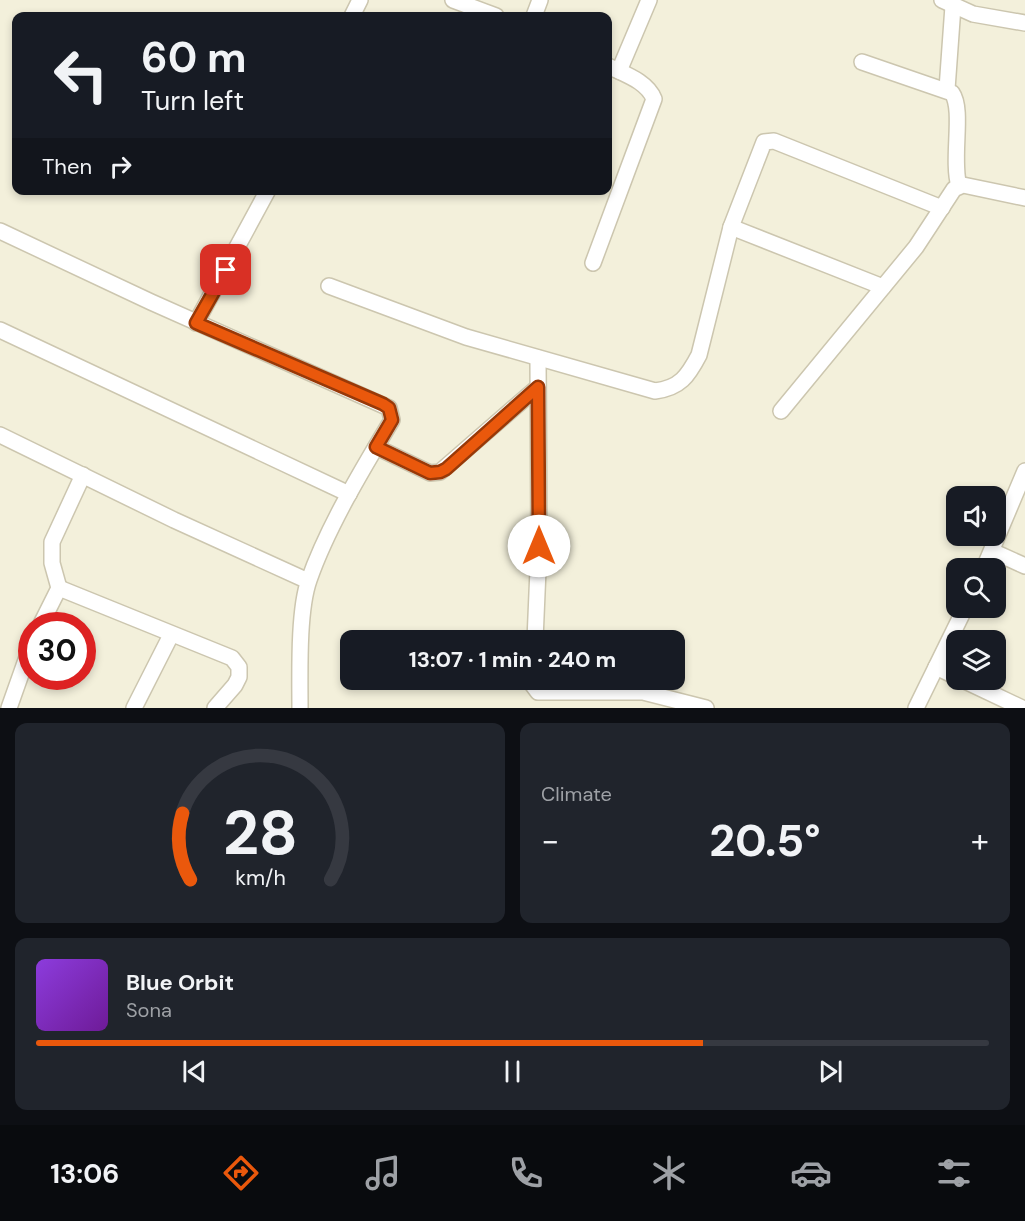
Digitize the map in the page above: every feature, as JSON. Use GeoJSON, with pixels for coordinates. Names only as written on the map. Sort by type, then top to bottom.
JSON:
{"type":"FeatureCollection","features":[{"type":"Feature","properties":{"kind":"street"},"geometry":{"type":"LineString","coordinates":[[453,0],[485,12]]}},
{"type":"Feature","properties":{"kind":"street"},"geometry":{"type":"LineString","coordinates":[[593,263],[654,99],[646,87],[613,69],[649,0]]}},
{"type":"Feature","properties":{"kind":"street"},"geometry":{"type":"LineString","coordinates":[[947,89],[947,3],[990,18],[1025,23]]}},
{"type":"Feature","properties":{"kind":"street"},"geometry":{"type":"LineString","coordinates":[[862,62],[947,89],[959,105],[954,159],[958,186]]}},
{"type":"Feature","properties":{"kind":"street"},"geometry":{"type":"LineString","coordinates":[[329,286],[466,337],[655,392],[678,384],[690,372],[699,355],[731,227],[761,145],[769,141],[942,208]]}},
{"type":"Feature","properties":{"kind":"street"},"geometry":{"type":"LineString","coordinates":[[958,186],[1025,198]]}},
{"type":"Feature","properties":{"kind":"street"},"geometry":{"type":"LineString","coordinates":[[781,411],[916,247],[950,193],[958,186]]}},
{"type":"Feature","properties":{"kind":"street"},"geometry":{"type":"LineString","coordinates":[[196,323],[265,195]]}},
{"type":"Feature","properties":{"kind":"street"},"geometry":{"type":"LineString","coordinates":[[731,227],[883,287]]}},
{"type":"Feature","properties":{"kind":"street"},"geometry":{"type":"LineString","coordinates":[[0,231],[196,323],[389,408],[392,420],[349,494],[308,581],[300,657],[300,708]]}},
{"type":"Feature","properties":{"kind":"street"},"geometry":{"type":"LineString","coordinates":[[0,330],[349,494]]}},
{"type":"Feature","properties":{"kind":"street"},"geometry":{"type":"LineString","coordinates":[[535,630],[539,546],[538,358]]}},
{"type":"Feature","properties":{"kind":"street"},"geometry":{"type":"LineString","coordinates":[[376,447],[430,473],[440,472],[538,387]]}},
{"type":"Feature","properties":{"kind":"street"},"geometry":{"type":"LineString","coordinates":[[0,435],[174,520],[308,581]]}},
{"type":"Feature","properties":{"kind":"street"},"geometry":{"type":"LineString","coordinates":[[989,558],[1025,471]]}},
{"type":"Feature","properties":{"kind":"street"},"geometry":{"type":"LineString","coordinates":[[47,612],[59,588],[52,563],[52,542],[83,475]]}},
{"type":"Feature","properties":{"kind":"street"},"geometry":{"type":"LineString","coordinates":[[992,551],[1025,566]]}},
{"type":"Feature","properties":{"kind":"street"},"geometry":{"type":"LineString","coordinates":[[59,588],[100,602],[237,662],[239,677],[215,708]]}},
{"type":"Feature","properties":{"kind":"street"},"geometry":{"type":"LineString","coordinates":[[916,708],[960,618]]}},
{"type":"Feature","properties":{"kind":"street"},"geometry":{"type":"LineString","coordinates":[[134,708],[171,635]]}},
{"type":"Feature","properties":{"kind":"street"},"geometry":{"type":"LineString","coordinates":[[936,667],[946,672]]}},
{"type":"Feature","properties":{"kind":"street"},"geometry":{"type":"LineString","coordinates":[[9,708],[18,683]]}},
{"type":"Feature","properties":{"kind":"street"},"geometry":{"type":"LineString","coordinates":[[536,690],[538,692],[643,692],[706,708]]}},
{"type":"Feature","properties":{"kind":"street"},"geometry":{"type":"LineString","coordinates":[[984,690],[1022,708]]}},
{"type":"Feature","properties":{"kind":"shaded area"},"geometry":{"type":"Polygon","coordinates":[[[0,0],[1025,0],[1025,708],[0,708],[0,0]]]}},
{"type":"Feature","properties":{"kind":"route"},"geometry":{"type":"LineString","coordinates":[[226,270],[196,323],[383,404],[389,408],[392,420],[376,447],[430,473],[434,474],[446,469],[457,456],[538,387],[539,546]]}}]}
